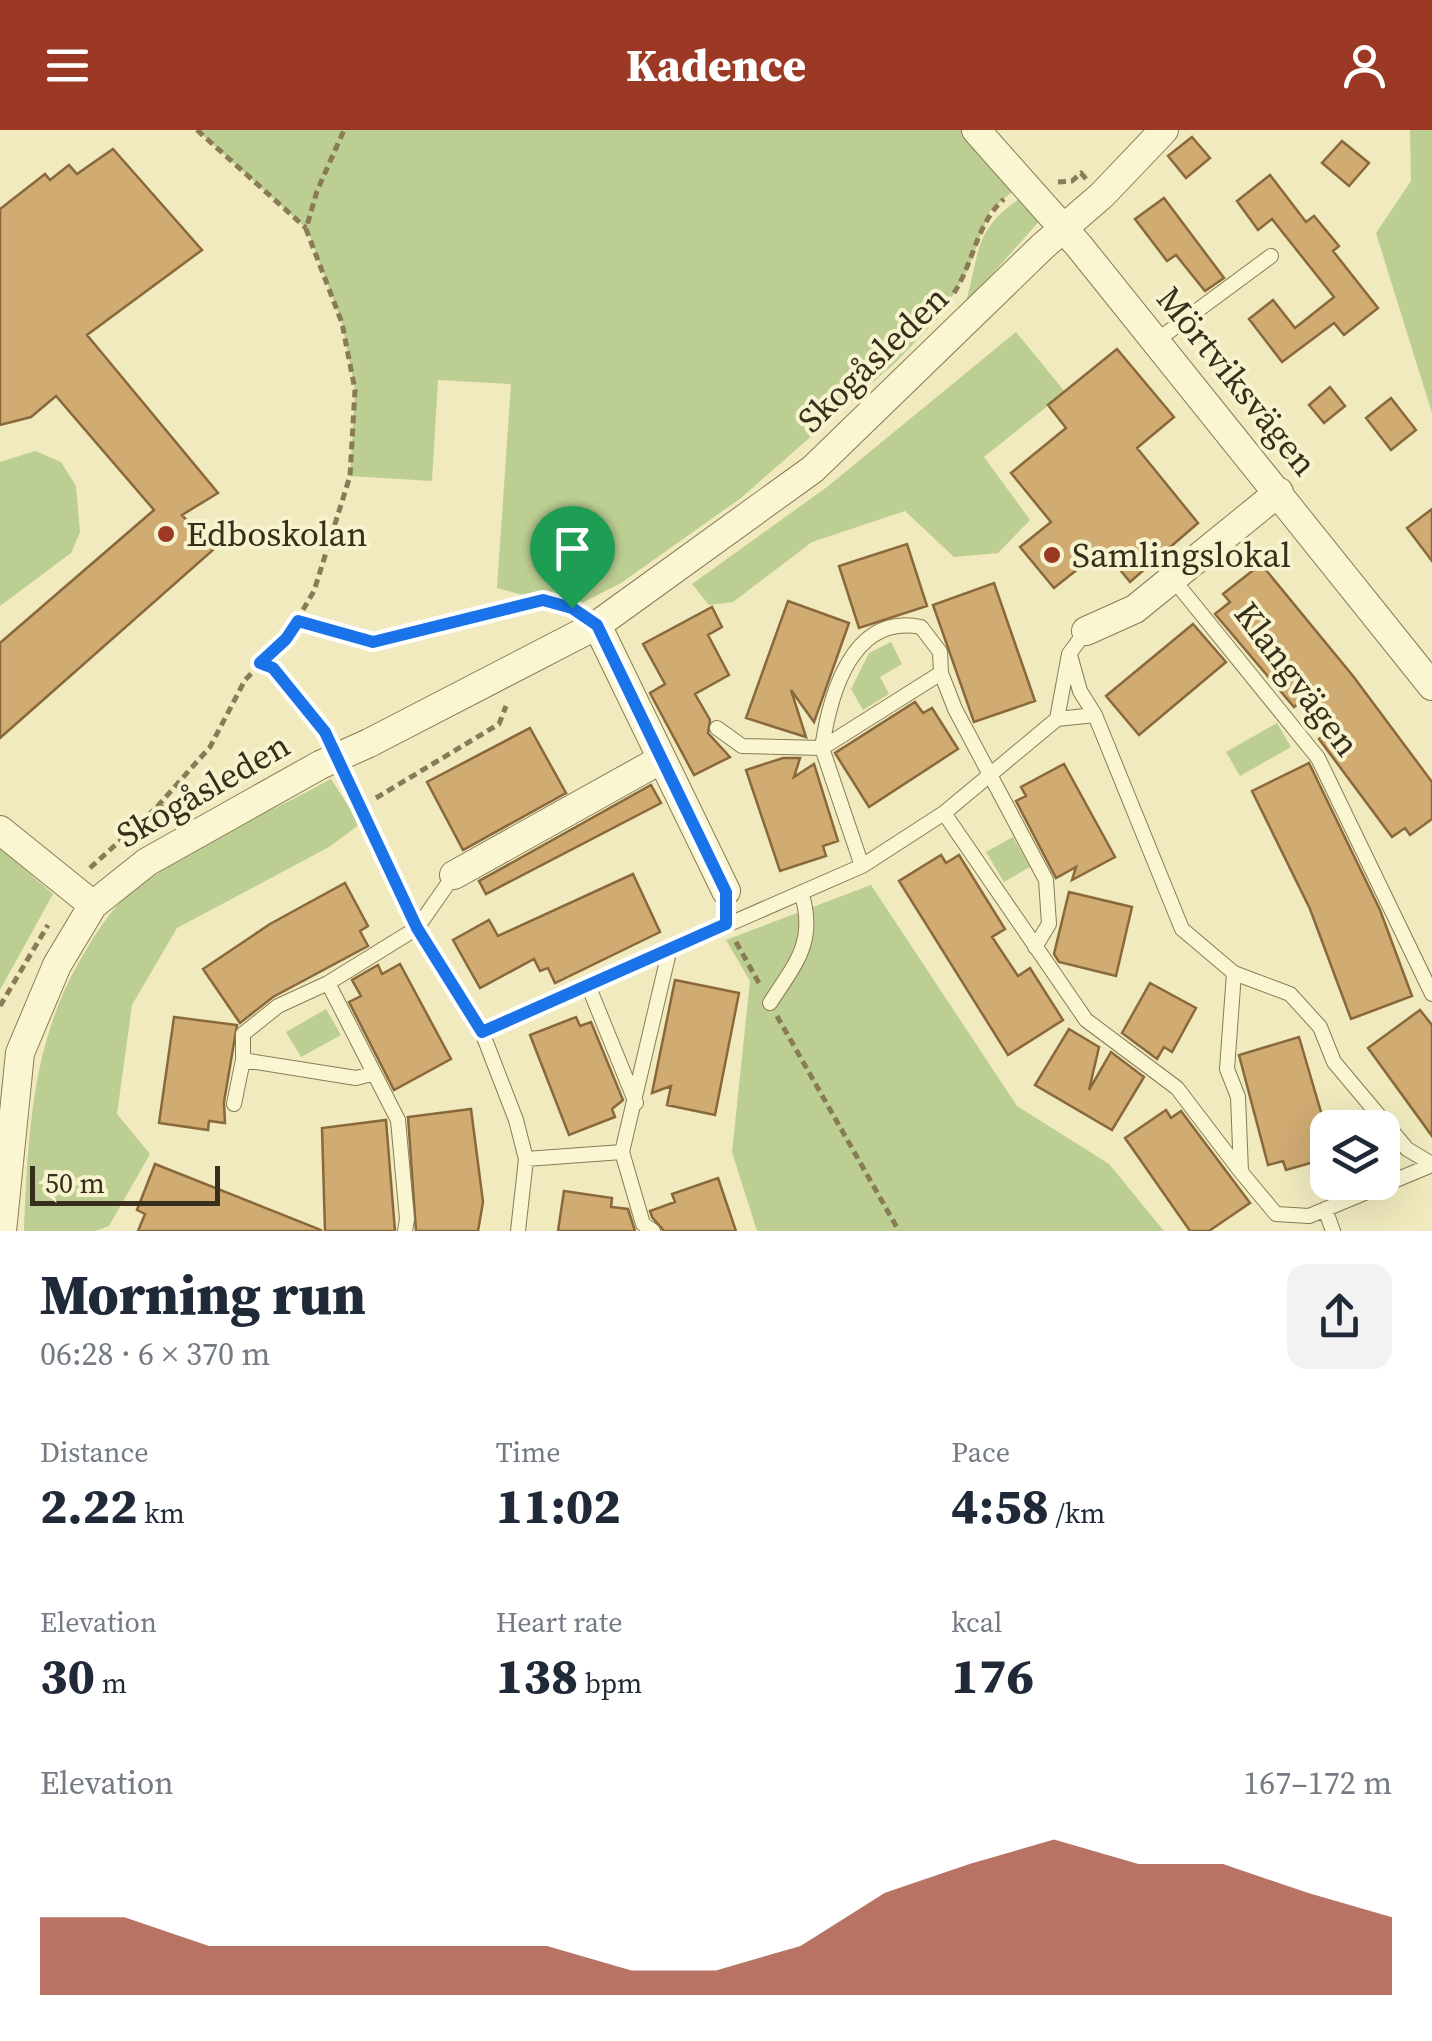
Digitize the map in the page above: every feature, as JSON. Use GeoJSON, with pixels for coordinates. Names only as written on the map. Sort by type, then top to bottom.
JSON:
{"type":"FeatureCollection","features":[{"type":"Feature","properties":{"kind":"street","name":"Mörtviksvägen"},"geometry":{"type":"LineString","coordinates":[[976,130],[1064,228],[1432,686]]}},
{"type":"Feature","properties":{"kind":"street","name":"Skogåsleden"},"geometry":{"type":"LineString","coordinates":[[2,1231],[20,1053],[83,897],[326,756],[369,743],[597,625],[814,469],[1164,130]]}},
{"type":"Feature","properties":{"kind":"street"},"geometry":{"type":"LineString","coordinates":[[1078,643],[1135,609],[1279,492]]}},
{"type":"Feature","properties":{"kind":"street"},"geometry":{"type":"LineString","coordinates":[[597,625],[726,892]]}},
{"type":"Feature","properties":{"kind":"street"},"geometry":{"type":"LineString","coordinates":[[454,875],[662,759]]}},
{"type":"Feature","properties":{"kind":"street"},"geometry":{"type":"LineString","coordinates":[[0,830],[83,897]]}},
{"type":"Feature","properties":{"kind":"lane"},"geometry":{"type":"LineString","coordinates":[[1156,342],[1270,256]]}},
{"type":"Feature","properties":{"kind":"lane","name":"Klangvägen"},"geometry":{"type":"LineString","coordinates":[[1173,579],[1318,758],[1431,992]]}},
{"type":"Feature","properties":{"kind":"lane"},"geometry":{"type":"LineString","coordinates":[[373,642],[543,600],[572,608],[597,625]]}},
{"type":"Feature","properties":{"kind":"lane"},"geometry":{"type":"LineString","coordinates":[[862,866],[822,748],[852,651],[874,632],[901,623],[921,627],[940,652],[941,673],[955,709],[1046,880],[1049,924],[1035,947]]}},
{"type":"Feature","properties":{"kind":"lane"},"geometry":{"type":"LineString","coordinates":[[1078,643],[1080,691],[1094,715],[1182,929],[1234,973],[1290,994],[1320,1027],[1334,1062],[1407,1148],[1432,1165]]}},
{"type":"Feature","properties":{"kind":"lane"},"geometry":{"type":"LineString","coordinates":[[1058,719],[1078,643]]}},
{"type":"Feature","properties":{"kind":"lane"},"geometry":{"type":"LineString","coordinates":[[718,728],[742,746],[822,748],[941,673]]}},
{"type":"Feature","properties":{"kind":"lane"},"geometry":{"type":"LineString","coordinates":[[482,1032],[862,866],[944,813],[1058,719],[1094,715]]}},
{"type":"Feature","properties":{"kind":"lane"},"geometry":{"type":"LineString","coordinates":[[362,810],[417,928],[482,1032],[516,1120],[526,1159],[518,1231]]}},
{"type":"Feature","properties":{"kind":"lane"},"geometry":{"type":"LineString","coordinates":[[944,813],[1086,1020],[1178,1088],[1276,1214],[1308,1216],[1432,1165]]}},
{"type":"Feature","properties":{"kind":"lane"},"geometry":{"type":"LineString","coordinates":[[234,1104],[243,1060],[243,1034],[278,1006],[328,982],[417,928],[454,875]]}},
{"type":"Feature","properties":{"kind":"lane"},"geometry":{"type":"LineString","coordinates":[[726,892],[726,924]]}},
{"type":"Feature","properties":{"kind":"lane"},"geometry":{"type":"LineString","coordinates":[[770,1003],[798,959],[810,922],[802,895]]}},
{"type":"Feature","properties":{"kind":"lane"},"geometry":{"type":"LineString","coordinates":[[644,1229],[622,1152],[637,1104],[670,948]]}},
{"type":"Feature","properties":{"kind":"lane"},"geometry":{"type":"LineString","coordinates":[[1234,973],[1226,1069],[1238,1097],[1241,1172]]}},
{"type":"Feature","properties":{"kind":"lane"},"geometry":{"type":"LineString","coordinates":[[328,982],[398,1120],[407,1219],[404,1231]]}},
{"type":"Feature","properties":{"kind":"lane"},"geometry":{"type":"LineString","coordinates":[[588,985],[637,1104]]}},
{"type":"Feature","properties":{"kind":"lane"},"geometry":{"type":"LineString","coordinates":[[243,1060],[356,1078],[372,1074]]}},
{"type":"Feature","properties":{"kind":"lane"},"geometry":{"type":"LineString","coordinates":[[526,1159],[622,1152]]}},
{"type":"Feature","properties":{"kind":"lane"},"geometry":{"type":"LineString","coordinates":[[1325,1210],[1333,1231]]}},
{"type":"Feature","properties":{"kind":"path"},"geometry":{"type":"LineString","coordinates":[[0,1006],[23,962],[83,897],[117,841],[156,808],[210,747],[244,680],[286,639],[298,621],[314,591],[350,476],[355,390],[342,323],[306,229],[196,130]]}},
{"type":"Feature","properties":{"kind":"path"},"geometry":{"type":"LineString","coordinates":[[306,229],[316,191],[344,130]]}},
{"type":"Feature","properties":{"kind":"path"},"geometry":{"type":"LineString","coordinates":[[1052,182],[1072,181],[1081,173],[1102,194]]}},
{"type":"Feature","properties":{"kind":"path"},"geometry":{"type":"LineString","coordinates":[[949,302],[966,274],[990,211],[1021,184]]}},
{"type":"Feature","properties":{"kind":"path"},"geometry":{"type":"LineString","coordinates":[[298,621],[373,642]]}},
{"type":"Feature","properties":{"kind":"path"},"geometry":{"type":"LineString","coordinates":[[260,663],[273,668],[325,732],[326,756]]}},
{"type":"Feature","properties":{"kind":"path"},"geometry":{"type":"LineString","coordinates":[[362,810],[384,790],[499,724],[506,706]]}},
{"type":"Feature","properties":{"kind":"path"},"geometry":{"type":"LineString","coordinates":[[156,808],[182,806],[263,766]]}},
{"type":"Feature","properties":{"kind":"path"},"geometry":{"type":"LineString","coordinates":[[726,924],[899,1231]]}},
{"type":"Feature","properties":{"kind":"green space"},"geometry":{"type":"Polygon","coordinates":[[[197,130],[976,130],[1021,184],[990,211],[966,274],[940,316],[896,362],[741,498],[621,583],[572,608],[497,588],[511,384],[438,380],[432,481],[350,476],[355,390],[342,323],[307,229],[197,130]]]}},
{"type":"Feature","properties":{"kind":"green space"},"geometry":{"type":"Polygon","coordinates":[[[1410,130],[1432,130],[1432,413],[1376,233],[1411,181],[1410,130]]]}},
{"type":"Feature","properties":{"kind":"green space"},"geometry":{"type":"Polygon","coordinates":[[[1022,197],[1042,218],[965,305],[986,232],[1022,197]]]}},
{"type":"Feature","properties":{"kind":"green space"},"geometry":{"type":"Polygon","coordinates":[[[1016,332],[1065,392],[984,457],[1030,520],[998,553],[954,557],[905,511],[812,542],[733,602],[709,605],[692,584],[827,487],[1016,332]]]}},
{"type":"Feature","properties":{"kind":"green space"},"geometry":{"type":"Polygon","coordinates":[[[35,451],[61,462],[76,486],[80,532],[71,553],[0,606],[0,462],[35,451]]]}},
{"type":"Feature","properties":{"kind":"green space"},"geometry":{"type":"Polygon","coordinates":[[[891,642],[902,664],[880,677],[889,694],[863,710],[851,689],[869,653],[891,642]]]}},
{"type":"Feature","properties":{"kind":"green space"},"geometry":{"type":"Polygon","coordinates":[[[1277,723],[1291,747],[1240,776],[1226,752],[1277,723]]]}},
{"type":"Feature","properties":{"kind":"green space"},"geometry":{"type":"Polygon","coordinates":[[[331,779],[360,824],[329,847],[177,928],[132,1005],[117,1114],[150,1154],[109,1226],[95,1231],[24,1231],[31,1122],[43,1052],[67,984],[99,930],[126,897],[173,863],[331,779]]]}},
{"type":"Feature","properties":{"kind":"green space"},"geometry":{"type":"Polygon","coordinates":[[[1013,837],[1030,867],[1004,882],[986,852],[1013,837]]]}},
{"type":"Feature","properties":{"kind":"green space"},"geometry":{"type":"Polygon","coordinates":[[[0,848],[53,894],[0,990],[0,848]]]}},
{"type":"Feature","properties":{"kind":"green space"},"geometry":{"type":"Polygon","coordinates":[[[871,885],[1017,1106],[1109,1164],[1164,1231],[757,1231],[732,1152],[750,981],[726,940],[871,885]]]}},
{"type":"Feature","properties":{"kind":"green space"},"geometry":{"type":"Polygon","coordinates":[[[326,1009],[341,1035],[301,1057],[286,1032],[326,1009]]]}},
{"type":"Feature","properties":{"kind":"building"},"geometry":{"type":"Polygon","coordinates":[[[1192,137],[1210,158],[1186,178],[1168,156],[1192,137]]]}},
{"type":"Feature","properties":{"kind":"building"},"geometry":{"type":"Polygon","coordinates":[[[1342,141],[1369,163],[1349,186],[1322,163],[1342,141]]]}},
{"type":"Feature","properties":{"kind":"building"},"geometry":{"type":"Polygon","coordinates":[[[113,149],[202,250],[87,335],[218,493],[182,515],[213,550],[0,738],[0,643],[154,510],[56,396],[31,417],[0,425],[0,209],[45,174],[50,180],[69,165],[77,174],[113,149]]]}},
{"type":"Feature","properties":{"kind":"building"},"geometry":{"type":"Polygon","coordinates":[[[1270,175],[1306,222],[1314,216],[1339,246],[1333,251],[1378,308],[1344,335],[1334,323],[1282,362],[1249,319],[1273,300],[1295,328],[1334,297],[1272,219],[1258,230],[1237,201],[1270,175]]]}},
{"type":"Feature","properties":{"kind":"building"},"geometry":{"type":"Polygon","coordinates":[[[1164,198],[1224,278],[1205,291],[1176,255],[1167,261],[1135,219],[1164,198]]]}},
{"type":"Feature","properties":{"kind":"building"},"geometry":{"type":"Polygon","coordinates":[[[1117,349],[1174,417],[1137,448],[1198,523],[1130,582],[1103,549],[1054,588],[1020,547],[1051,522],[1011,473],[1066,428],[1048,405],[1117,349]]]}},
{"type":"Feature","properties":{"kind":"building"},"geometry":{"type":"Polygon","coordinates":[[[1330,387],[1345,406],[1324,423],[1309,405],[1330,387]]]}},
{"type":"Feature","properties":{"kind":"building"},"geometry":{"type":"Polygon","coordinates":[[[1391,398],[1416,430],[1391,450],[1366,418],[1391,398]]]}},
{"type":"Feature","properties":{"kind":"building"},"geometry":{"type":"Polygon","coordinates":[[[1432,509],[1432,561],[1407,528],[1432,509]]]}},
{"type":"Feature","properties":{"kind":"building"},"geometry":{"type":"Polygon","coordinates":[[[907,544],[927,606],[859,628],[839,566],[907,544]]]}},
{"type":"Feature","properties":{"kind":"building"},"geometry":{"type":"Polygon","coordinates":[[[1261,564],[1353,676],[1432,782],[1432,819],[1410,835],[1405,828],[1392,837],[1319,739],[1333,728],[1307,697],[1294,707],[1215,614],[1230,602],[1223,594],[1261,564]]]}},
{"type":"Feature","properties":{"kind":"building"},"geometry":{"type":"Polygon","coordinates":[[[994,583],[1035,701],[974,722],[933,605],[994,583]]]}},
{"type":"Feature","properties":{"kind":"building"},"geometry":{"type":"Polygon","coordinates":[[[788,601],[849,623],[814,722],[791,690],[806,737],[746,718],[788,601]]]}},
{"type":"Feature","properties":{"kind":"building"},"geometry":{"type":"Polygon","coordinates":[[[712,607],[722,627],[708,635],[729,675],[695,694],[710,720],[708,733],[730,757],[694,775],[650,693],[665,684],[643,644],[712,607]]]}},
{"type":"Feature","properties":{"kind":"building"},"geometry":{"type":"Polygon","coordinates":[[[1193,624],[1226,662],[1139,735],[1106,696],[1193,624]]]}},
{"type":"Feature","properties":{"kind":"building"},"geometry":{"type":"Polygon","coordinates":[[[915,702],[923,713],[932,708],[958,749],[869,807],[835,753],[915,702]]]}},
{"type":"Feature","properties":{"kind":"building"},"geometry":{"type":"Polygon","coordinates":[[[530,728],[566,793],[463,850],[427,782],[530,728]]]}},
{"type":"Feature","properties":{"kind":"building"},"geometry":{"type":"Polygon","coordinates":[[[783,758],[800,758],[794,777],[814,764],[838,841],[823,846],[826,856],[780,871],[746,770],[783,758]]]}},
{"type":"Feature","properties":{"kind":"building"},"geometry":{"type":"Polygon","coordinates":[[[1309,763],[1380,910],[1412,996],[1351,1019],[1310,909],[1252,791],[1309,763]]]}},
{"type":"Feature","properties":{"kind":"building"},"geometry":{"type":"Polygon","coordinates":[[[1064,764],[1115,857],[1072,880],[1076,867],[1056,878],[1016,801],[1026,796],[1021,787],[1064,764]]]}},
{"type":"Feature","properties":{"kind":"building"},"geometry":{"type":"Polygon","coordinates":[[[651,785],[661,803],[486,894],[479,881],[651,785]]]}},
{"type":"Feature","properties":{"kind":"building"},"geometry":{"type":"Polygon","coordinates":[[[941,855],[946,863],[959,855],[1005,929],[992,937],[1018,976],[1030,968],[1063,1020],[1008,1055],[899,881],[941,855]]]}},
{"type":"Feature","properties":{"kind":"building"},"geometry":{"type":"Polygon","coordinates":[[[633,874],[660,932],[555,983],[548,968],[540,971],[534,959],[480,988],[453,940],[489,920],[498,936],[633,874]]]}},
{"type":"Feature","properties":{"kind":"building"},"geometry":{"type":"Polygon","coordinates":[[[345,883],[368,926],[360,931],[368,946],[273,997],[240,1023],[203,969],[270,924],[345,883]]]}},
{"type":"Feature","properties":{"kind":"building"},"geometry":{"type":"Polygon","coordinates":[[[1069,892],[1132,907],[1116,976],[1059,962],[1054,954],[1069,892]]]}},
{"type":"Feature","properties":{"kind":"building"},"geometry":{"type":"Polygon","coordinates":[[[400,964],[451,1059],[394,1090],[349,1002],[361,996],[352,980],[378,965],[382,974],[400,964]]]}},
{"type":"Feature","properties":{"kind":"building"},"geometry":{"type":"Polygon","coordinates":[[[675,980],[739,993],[715,1115],[667,1105],[671,1086],[652,1093],[675,980]]]}},
{"type":"Feature","properties":{"kind":"building"},"geometry":{"type":"Polygon","coordinates":[[[1150,983],[1196,1008],[1172,1052],[1164,1047],[1157,1059],[1122,1033],[1150,983]]]}},
{"type":"Feature","properties":{"kind":"building"},"geometry":{"type":"Polygon","coordinates":[[[1420,1010],[1432,1025],[1432,1136],[1368,1048],[1420,1010]]]}},
{"type":"Feature","properties":{"kind":"building"},"geometry":{"type":"Polygon","coordinates":[[[174,1017],[237,1025],[224,1102],[225,1123],[209,1121],[208,1130],[159,1123],[174,1017]]]}},
{"type":"Feature","properties":{"kind":"building"},"geometry":{"type":"Polygon","coordinates":[[[576,1017],[580,1026],[591,1022],[623,1100],[612,1109],[615,1117],[569,1135],[530,1035],[576,1017]]]}},
{"type":"Feature","properties":{"kind":"building"},"geometry":{"type":"Polygon","coordinates":[[[1069,1029],[1099,1047],[1089,1090],[1111,1052],[1144,1077],[1112,1130],[1035,1085],[1069,1029]]]}},
{"type":"Feature","properties":{"kind":"building"},"geometry":{"type":"Polygon","coordinates":[[[1299,1037],[1320,1110],[1310,1110],[1310,1163],[1286,1170],[1283,1161],[1268,1165],[1239,1055],[1299,1037]]]}},
{"type":"Feature","properties":{"kind":"building"},"geometry":{"type":"Polygon","coordinates":[[[471,1109],[483,1202],[478,1231],[416,1231],[408,1117],[471,1109]]]}},
{"type":"Feature","properties":{"kind":"building"},"geometry":{"type":"Polygon","coordinates":[[[1166,1110],[1171,1118],[1181,1111],[1250,1203],[1209,1231],[1190,1231],[1125,1138],[1166,1110]]]}},
{"type":"Feature","properties":{"kind":"building"},"geometry":{"type":"Polygon","coordinates":[[[386,1120],[395,1231],[325,1231],[322,1128],[386,1120]]]}},
{"type":"Feature","properties":{"kind":"building"},"geometry":{"type":"Polygon","coordinates":[[[155,1164],[321,1231],[138,1231],[145,1214],[137,1210],[155,1164]]]}},
{"type":"Feature","properties":{"kind":"building"},"geometry":{"type":"Polygon","coordinates":[[[718,1178],[736,1231],[664,1231],[652,1217],[650,1211],[675,1202],[672,1194],[718,1178]]]}},
{"type":"Feature","properties":{"kind":"building"},"geometry":{"type":"Polygon","coordinates":[[[564,1191],[612,1198],[611,1207],[628,1209],[635,1231],[558,1231],[564,1191]]]}},
{"type":"Feature","properties":{"kind":"place","name":"Edboskolan"},"geometry":{"type":"Point","coordinates":[166,534]}},
{"type":"Feature","properties":{"kind":"place","name":"Samlingslokal"},"geometry":{"type":"Point","coordinates":[1052,555]}},
{"type":"Feature","properties":{"kind":"route"},"geometry":{"type":"LineString","coordinates":[[543,600],[572,608],[597,625],[628,688],[726,892],[726,924],[482,1032],[417,928],[325,732],[273,668],[260,663],[286,639],[298,621],[373,642],[543,600]]}}]}
